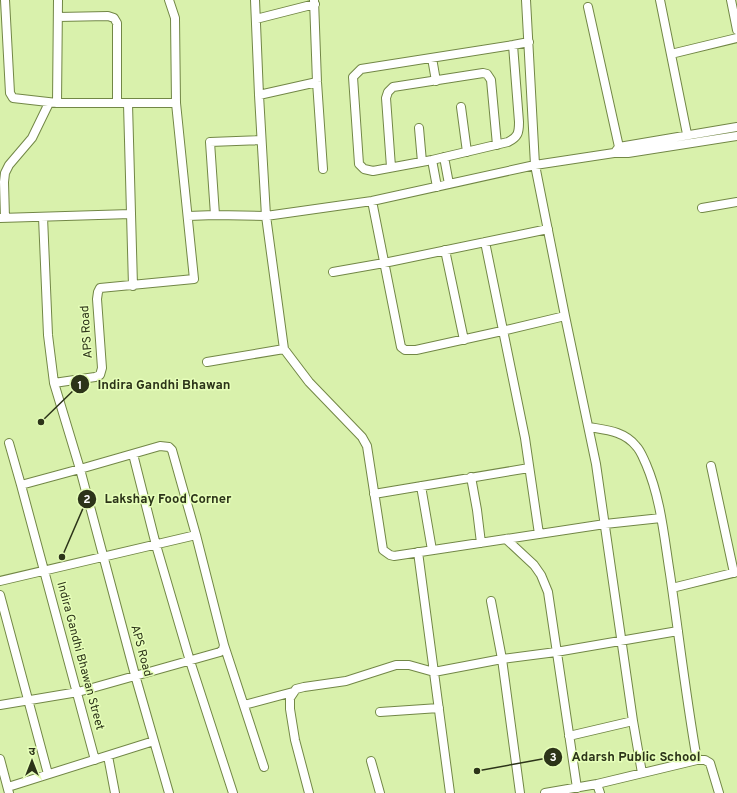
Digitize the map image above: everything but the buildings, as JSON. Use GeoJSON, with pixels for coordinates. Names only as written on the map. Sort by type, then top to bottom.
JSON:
{"type":"FeatureCollection","features":[{"type":"Feature","properties":{"kind":"street"},"geometry":{"type":"LineString","coordinates":[[5,0],[10,93],[13,98],[53,103],[128,104],[176,102]]}},
{"type":"Feature","properties":{"kind":"street"},"geometry":{"type":"LineString","coordinates":[[58,0],[53,103],[32,138],[9,165],[5,173],[3,218],[131,214]]}},
{"type":"Feature","properties":{"kind":"street","name":"APS Road"},"geometry":{"type":"LineString","coordinates":[[169,0],[175,18],[176,102],[194,279],[100,288],[98,292],[102,368],[100,374],[95,377],[54,383],[80,470],[135,675],[169,793]]}},
{"type":"Feature","properties":{"kind":"street"},"geometry":{"type":"LineString","coordinates":[[255,0],[266,216],[284,349],[309,382],[362,437],[367,446],[383,550],[394,556],[605,524],[661,518]]}},
{"type":"Feature","properties":{"kind":"street"},"geometry":{"type":"LineString","coordinates":[[526,0],[535,164],[589,427],[642,773]]}},
{"type":"Feature","properties":{"kind":"street"},"geometry":{"type":"LineString","coordinates":[[660,0],[687,134]]}},
{"type":"Feature","properties":{"kind":"street"},"geometry":{"type":"LineString","coordinates":[[731,0],[737,30]]}},
{"type":"Feature","properties":{"kind":"street"},"geometry":{"type":"LineString","coordinates":[[256,19],[315,2],[317,82],[323,169]]}},
{"type":"Feature","properties":{"kind":"street"},"geometry":{"type":"LineString","coordinates":[[588,7],[617,150]]}},
{"type":"Feature","properties":{"kind":"street"},"geometry":{"type":"LineString","coordinates":[[58,17],[108,16],[114,18],[117,23],[117,103]]}},
{"type":"Feature","properties":{"kind":"street"},"geometry":{"type":"LineString","coordinates":[[672,54],[737,38]]}},
{"type":"Feature","properties":{"kind":"street"},"geometry":{"type":"LineString","coordinates":[[513,45],[519,131],[516,138],[497,145],[422,162],[373,170],[364,169],[359,164],[353,77],[361,69],[529,42]]}},
{"type":"Feature","properties":{"kind":"street"},"geometry":{"type":"LineString","coordinates":[[432,58],[436,81]]}},
{"type":"Feature","properties":{"kind":"street"},"geometry":{"type":"LineString","coordinates":[[391,167],[386,98],[388,92],[393,87],[483,73],[487,74],[491,80],[497,145]]}},
{"type":"Feature","properties":{"kind":"street"},"geometry":{"type":"LineString","coordinates":[[259,95],[317,82]]}},
{"type":"Feature","properties":{"kind":"street"},"geometry":{"type":"LineString","coordinates":[[516,89],[531,87]]}},
{"type":"Feature","properties":{"kind":"street"},"geometry":{"type":"LineString","coordinates":[[128,104],[133,286]]}},
{"type":"Feature","properties":{"kind":"street"},"geometry":{"type":"LineString","coordinates":[[461,107],[467,152]]}},
{"type":"Feature","properties":{"kind":"street"},"geometry":{"type":"LineString","coordinates":[[188,216],[266,216],[372,201],[535,164],[617,150],[687,134],[737,126]]}},
{"type":"Feature","properties":{"kind":"street"},"geometry":{"type":"LineString","coordinates":[[419,128],[422,162]]}},
{"type":"Feature","properties":{"kind":"street"},"geometry":{"type":"LineString","coordinates":[[617,150],[628,153],[737,136]]}},
{"type":"Feature","properties":{"kind":"street"},"geometry":{"type":"LineString","coordinates":[[215,215],[210,142],[261,140]]}},
{"type":"Feature","properties":{"kind":"street"},"geometry":{"type":"LineString","coordinates":[[444,157],[449,184]]}},
{"type":"Feature","properties":{"kind":"street"},"geometry":{"type":"LineString","coordinates":[[432,160],[437,187]]}},
{"type":"Feature","properties":{"kind":"street"},"geometry":{"type":"LineString","coordinates":[[372,201],[401,347],[405,350],[416,350],[502,332],[565,316]]}},
{"type":"Feature","properties":{"kind":"street"},"geometry":{"type":"LineString","coordinates":[[702,208],[737,202]]}},
{"type":"Feature","properties":{"kind":"street"},"geometry":{"type":"LineString","coordinates":[[43,217],[48,335],[54,383]]}},
{"type":"Feature","properties":{"kind":"street"},"geometry":{"type":"LineString","coordinates":[[333,272],[548,229]]}},
{"type":"Feature","properties":{"kind":"street"},"geometry":{"type":"LineString","coordinates":[[485,242],[502,332],[525,438],[539,534]]}},
{"type":"Feature","properties":{"kind":"street"},"geometry":{"type":"LineString","coordinates":[[445,250],[464,340]]}},
{"type":"Feature","properties":{"kind":"street"},"geometry":{"type":"LineString","coordinates":[[207,362],[284,349]]}},
{"type":"Feature","properties":{"kind":"street"},"geometry":{"type":"LineString","coordinates":[[589,427],[616,432],[625,436],[636,445],[652,477],[661,518],[697,760]]}},
{"type":"Feature","properties":{"kind":"street","name":"Indira Gandhi Bhawan Street"},"geometry":{"type":"LineString","coordinates":[[9,443],[78,692],[95,760]]}},
{"type":"Feature","properties":{"kind":"street"},"geometry":{"type":"LineString","coordinates":[[21,485],[80,470],[160,446],[170,447],[196,535],[224,645],[264,767]]}},
{"type":"Feature","properties":{"kind":"street"},"geometry":{"type":"LineString","coordinates":[[133,454],[156,545],[190,661],[233,793]]}},
{"type":"Feature","properties":{"kind":"street"},"geometry":{"type":"LineString","coordinates":[[672,588],[735,573],[711,466]]}},
{"type":"Feature","properties":{"kind":"street"},"geometry":{"type":"LineString","coordinates":[[374,494],[529,468]]}},
{"type":"Feature","properties":{"kind":"street"},"geometry":{"type":"LineString","coordinates":[[471,477],[477,510],[480,543]]}},
{"type":"Feature","properties":{"kind":"street"},"geometry":{"type":"LineString","coordinates":[[421,486],[432,550]]}},
{"type":"Feature","properties":{"kind":"street"},"geometry":{"type":"LineString","coordinates":[[0,581],[44,572],[196,535]]}},
{"type":"Feature","properties":{"kind":"street"},"geometry":{"type":"LineString","coordinates":[[506,539],[534,565],[541,575],[548,592],[576,788]]}},
{"type":"Feature","properties":{"kind":"street"},"geometry":{"type":"LineString","coordinates":[[418,552],[450,793]]}},
{"type":"Feature","properties":{"kind":"street"},"geometry":{"type":"LineString","coordinates":[[0,595],[48,774]]}},
{"type":"Feature","properties":{"kind":"street"},"geometry":{"type":"LineString","coordinates":[[492,601],[502,659],[520,793]]}},
{"type":"Feature","properties":{"kind":"street"},"geometry":{"type":"LineString","coordinates":[[244,705],[293,692],[296,689],[304,687],[346,681],[396,665],[409,664],[434,672],[502,659],[622,642],[678,632]]}},
{"type":"Feature","properties":{"kind":"street"},"geometry":{"type":"LineString","coordinates":[[0,705],[78,692],[220,652],[224,645]]}},
{"type":"Feature","properties":{"kind":"street"},"geometry":{"type":"LineString","coordinates":[[293,692],[290,698],[290,709],[309,793]]}},
{"type":"Feature","properties":{"kind":"street"},"geometry":{"type":"LineString","coordinates":[[380,712],[439,708]]}},
{"type":"Feature","properties":{"kind":"street"},"geometry":{"type":"LineString","coordinates":[[569,736],[633,721]]}},
{"type":"Feature","properties":{"kind":"street"},"geometry":{"type":"LineString","coordinates":[[0,759],[9,790],[48,774],[154,741]]}},
{"type":"Feature","properties":{"kind":"street"},"geometry":{"type":"LineString","coordinates":[[108,756],[115,793]]}},
{"type":"Feature","properties":{"kind":"street"},"geometry":{"type":"LineString","coordinates":[[545,793],[597,784],[697,760],[704,760],[710,763],[719,793]]}},
{"type":"Feature","properties":{"kind":"street"},"geometry":{"type":"LineString","coordinates":[[370,761],[380,793]]}},
{"type":"Feature","properties":{"kind":"street"},"geometry":{"type":"LineString","coordinates":[[597,784],[600,793]]}},
{"type":"Feature","properties":{"kind":"place","name":"Indira Gandhi Bhawan"},"geometry":{"type":"Point","coordinates":[41,422]}},
{"type":"Feature","properties":{"kind":"place","name":"Lakshay Food Corner"},"geometry":{"type":"Point","coordinates":[62,557]}},
{"type":"Feature","properties":{"kind":"place","name":"Adarsh Public School"},"geometry":{"type":"Point","coordinates":[477,771]}}]}
